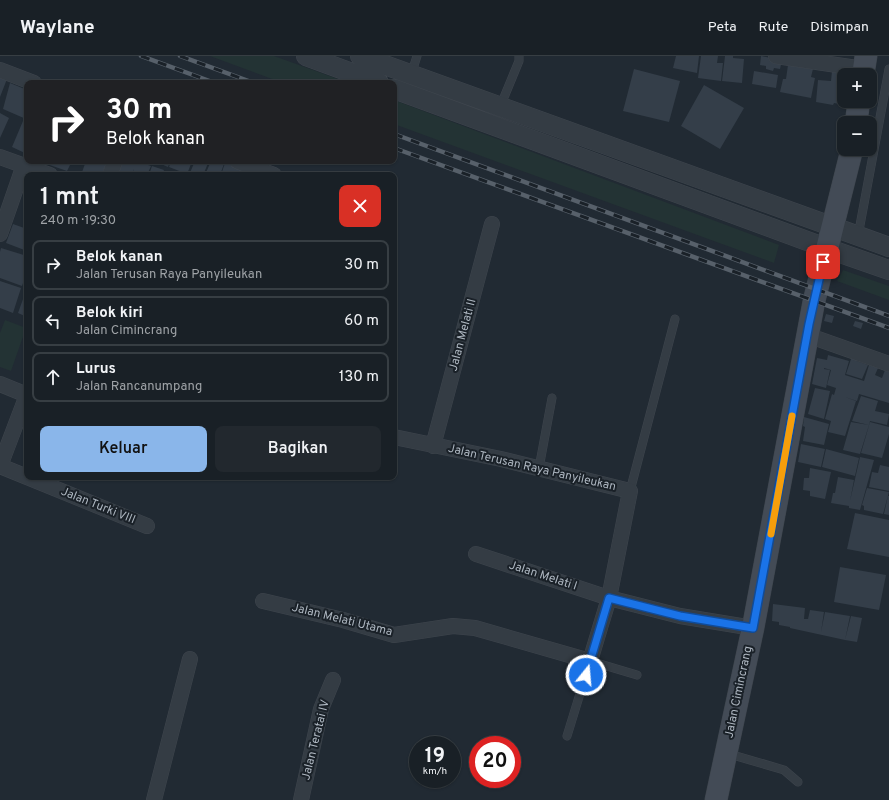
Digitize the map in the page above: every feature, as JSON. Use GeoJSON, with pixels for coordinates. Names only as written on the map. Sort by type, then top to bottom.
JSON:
{"type":"FeatureCollection","features":[{"type":"Feature","properties":{"kind":"main road","name":"Jalan Cimincrang"},"geometry":{"type":"LineString","coordinates":[[716,800],[753,628],[814,301],[850,156]]}},
{"type":"Feature","properties":{"kind":"street"},"geometry":{"type":"LineString","coordinates":[[306,56],[371,80]]}},
{"type":"Feature","properties":{"kind":"street"},"geometry":{"type":"LineString","coordinates":[[360,56],[500,108],[889,247]]}},
{"type":"Feature","properties":{"kind":"street"},"geometry":{"type":"LineString","coordinates":[[776,56],[864,67]]}},
{"type":"Feature","properties":{"kind":"street"},"geometry":{"type":"LineString","coordinates":[[0,70],[26,80]]}},
{"type":"Feature","properties":{"kind":"street"},"geometry":{"type":"LineString","coordinates":[[397,90],[889,270]]}},
{"type":"Feature","properties":{"kind":"street"},"geometry":{"type":"LineString","coordinates":[[0,157],[42,172]]}},
{"type":"Feature","properties":{"kind":"street"},"geometry":{"type":"LineString","coordinates":[[245,164],[266,172]]}},
{"type":"Feature","properties":{"kind":"street"},"geometry":{"type":"LineString","coordinates":[[0,234],[24,165]]}},
{"type":"Feature","properties":{"kind":"street","name":"Jalan Melati II"},"geometry":{"type":"LineString","coordinates":[[433,446],[492,224]]}},
{"type":"Feature","properties":{"kind":"street"},"geometry":{"type":"LineString","coordinates":[[807,335],[889,364]]}},
{"type":"Feature","properties":{"kind":"street"},"geometry":{"type":"LineString","coordinates":[[0,384],[24,394]]}},
{"type":"Feature","properties":{"kind":"street"},"geometry":{"type":"LineString","coordinates":[[0,466],[24,403]]}},
{"type":"Feature","properties":{"kind":"street","name":"Jalan Terusan Raya Panyileukan"},"geometry":{"type":"LineString","coordinates":[[397,438],[501,459],[630,490],[609,598]]}},
{"type":"Feature","properties":{"kind":"street","name":"Jalan Turki VIII"},"geometry":{"type":"LineString","coordinates":[[0,466],[24,476]]}},
{"type":"Feature","properties":{"kind":"street","name":"Jalan Turki VIII"},"geometry":{"type":"LineString","coordinates":[[34,480],[147,526]]}},
{"type":"Feature","properties":{"kind":"street","name":"Jalan Melati I"},"geometry":{"type":"LineString","coordinates":[[476,554],[609,598]]}},
{"type":"Feature","properties":{"kind":"street"},"geometry":{"type":"LineString","coordinates":[[590,661],[609,598],[680,616],[753,628]]}},
{"type":"Feature","properties":{"kind":"street","name":"Jalan Melati Utama"},"geometry":{"type":"LineString","coordinates":[[263,601],[343,620],[394,635],[453,626],[475,628],[590,661]]}},
{"type":"Feature","properties":{"kind":"street"},"geometry":{"type":"LineString","coordinates":[[154,800],[190,659]]}},
{"type":"Feature","properties":{"kind":"street","name":"Jalan Teratai IV"},"geometry":{"type":"LineString","coordinates":[[301,800],[321,709],[333,680]]}},
{"type":"Feature","properties":{"kind":"lane"},"geometry":{"type":"LineString","coordinates":[[411,75],[417,56]]}},
{"type":"Feature","properties":{"kind":"lane"},"geometry":{"type":"LineString","coordinates":[[500,108],[519,61],[519,56]]}},
{"type":"Feature","properties":{"kind":"lane"},"geometry":{"type":"LineString","coordinates":[[858,236],[889,69]]}},
{"type":"Feature","properties":{"kind":"lane"},"geometry":{"type":"LineString","coordinates":[[630,490],[675,319]]}},
{"type":"Feature","properties":{"kind":"lane"},"geometry":{"type":"LineString","coordinates":[[539,468],[552,398]]}},
{"type":"Feature","properties":{"kind":"lane"},"geometry":{"type":"LineString","coordinates":[[567,736],[590,661],[637,675]]}},
{"type":"Feature","properties":{"kind":"lane"},"geometry":{"type":"LineString","coordinates":[[726,753],[784,770],[798,782]]}},
{"type":"Feature","properties":{"kind":"shaded area"},"geometry":{"type":"Polygon","coordinates":[[[210,56],[274,56],[341,80],[275,80],[210,56]]]}},
{"type":"Feature","properties":{"kind":"shaded area"},"geometry":{"type":"Polygon","coordinates":[[[397,101],[779,245],[774,263],[397,125],[397,101]]]}},
{"type":"Feature","properties":{"kind":"shaded area"},"geometry":{"type":"Polygon","coordinates":[[[843,270],[889,286],[889,300],[837,281],[843,270]]]}},
{"type":"Feature","properties":{"kind":"shaded area"},"geometry":{"type":"Polygon","coordinates":[[[5,320],[24,327],[24,334],[11,371],[0,367],[0,333],[5,320]]]}},
{"type":"Feature","properties":{"kind":"building"},"geometry":{"type":"Polygon","coordinates":[[[676,56],[699,56],[697,73],[673,68],[676,56]]]}},
{"type":"Feature","properties":{"kind":"building"},"geometry":{"type":"Polygon","coordinates":[[[701,56],[718,56],[717,63],[723,63],[721,81],[698,78],[701,56]]]}},
{"type":"Feature","properties":{"kind":"building"},"geometry":{"type":"Polygon","coordinates":[[[725,56],[733,56],[733,58],[744,59],[742,83],[722,81],[725,56]]]}},
{"type":"Feature","properties":{"kind":"building"},"geometry":{"type":"Polygon","coordinates":[[[761,56],[782,60],[780,69],[774,68],[773,71],[766,69],[766,66],[760,65],[761,56]]]}},
{"type":"Feature","properties":{"kind":"building"},"geometry":{"type":"Polygon","coordinates":[[[788,65],[813,69],[811,77],[815,78],[811,98],[780,92],[783,79],[786,79],[788,65]]]}},
{"type":"Feature","properties":{"kind":"building"},"geometry":{"type":"Polygon","coordinates":[[[634,69],[680,81],[669,122],[623,111],[634,69]]]}},
{"type":"Feature","properties":{"kind":"building"},"geometry":{"type":"Polygon","coordinates":[[[754,71],[778,75],[776,88],[752,84],[754,71]]]}},
{"type":"Feature","properties":{"kind":"building"},"geometry":{"type":"Polygon","coordinates":[[[832,71],[837,72],[837,104],[834,103],[833,105],[816,102],[818,80],[831,81],[832,71]]]}},
{"type":"Feature","properties":{"kind":"building"},"geometry":{"type":"Polygon","coordinates":[[[0,77],[7,79],[0,97],[0,77]]]}},
{"type":"Feature","properties":{"kind":"building"},"geometry":{"type":"Polygon","coordinates":[[[10,83],[24,89],[24,118],[3,109],[10,83]]]}},
{"type":"Feature","properties":{"kind":"building"},"geometry":{"type":"Polygon","coordinates":[[[704,85],[744,108],[720,149],[681,126],[704,85]]]}},
{"type":"Feature","properties":{"kind":"building"},"geometry":{"type":"Polygon","coordinates":[[[0,113],[9,118],[0,138],[0,113]]]}},
{"type":"Feature","properties":{"kind":"building"},"geometry":{"type":"Polygon","coordinates":[[[23,121],[24,153],[12,147],[23,121]]]}},
{"type":"Feature","properties":{"kind":"building"},"geometry":{"type":"Polygon","coordinates":[[[47,164],[70,164],[67,171],[47,164]]]}},
{"type":"Feature","properties":{"kind":"building"},"geometry":{"type":"Polygon","coordinates":[[[85,164],[106,164],[102,172],[82,172],[85,164]]]}},
{"type":"Feature","properties":{"kind":"building"},"geometry":{"type":"Polygon","coordinates":[[[117,164],[145,164],[151,166],[148,172],[134,172],[134,169],[133,172],[114,172],[117,164]]]}},
{"type":"Feature","properties":{"kind":"building"},"geometry":{"type":"Polygon","coordinates":[[[161,164],[169,164],[168,167],[161,164]]]}},
{"type":"Feature","properties":{"kind":"building"},"geometry":{"type":"Polygon","coordinates":[[[170,164],[191,164],[188,172],[182,172],[169,167],[170,164]]]}},
{"type":"Feature","properties":{"kind":"building"},"geometry":{"type":"Polygon","coordinates":[[[194,164],[208,164],[204,172],[190,172],[194,164]]]}},
{"type":"Feature","properties":{"kind":"building"},"geometry":{"type":"Polygon","coordinates":[[[210,164],[224,164],[221,172],[206,172],[210,164]]]}},
{"type":"Feature","properties":{"kind":"building"},"geometry":{"type":"Polygon","coordinates":[[[225,164],[246,171],[246,172],[222,172],[225,164]]]}},
{"type":"Feature","properties":{"kind":"building"},"geometry":{"type":"Polygon","coordinates":[[[152,166],[164,170],[163,172],[150,172],[152,166]]]}},
{"type":"Feature","properties":{"kind":"building"},"geometry":{"type":"Polygon","coordinates":[[[13,224],[24,228],[24,250],[6,243],[13,224]]]}},
{"type":"Feature","properties":{"kind":"building"},"geometry":{"type":"Polygon","coordinates":[[[1,248],[24,255],[24,280],[22,286],[0,278],[1,248]]]}},
{"type":"Feature","properties":{"kind":"building"},"geometry":{"type":"Polygon","coordinates":[[[0,281],[21,288],[13,313],[0,308],[0,281]]]}},
{"type":"Feature","properties":{"kind":"building"},"geometry":{"type":"Polygon","coordinates":[[[24,296],[24,316],[18,313],[24,296]]]}},
{"type":"Feature","properties":{"kind":"building"},"geometry":{"type":"Polygon","coordinates":[[[826,314],[834,316],[832,323],[824,321],[826,314]]]}},
{"type":"Feature","properties":{"kind":"building"},"geometry":{"type":"Polygon","coordinates":[[[855,321],[863,323],[861,329],[853,326],[855,321]]]}},
{"type":"Feature","properties":{"kind":"building"},"geometry":{"type":"Polygon","coordinates":[[[828,355],[849,361],[845,375],[864,381],[869,365],[878,368],[875,375],[882,378],[885,370],[889,371],[889,403],[859,394],[857,401],[845,397],[856,401],[845,436],[828,432],[831,421],[825,419],[832,394],[834,395],[836,388],[827,385],[831,370],[824,368],[830,370],[826,388],[812,384],[817,358],[827,360],[828,355]]]}},
{"type":"Feature","properties":{"kind":"building"},"geometry":{"type":"Polygon","coordinates":[[[852,356],[858,358],[857,361],[868,365],[862,379],[846,374],[852,356]]]}},
{"type":"Feature","properties":{"kind":"building"},"geometry":{"type":"Polygon","coordinates":[[[815,388],[830,391],[824,419],[808,414],[815,388]]]}},
{"type":"Feature","properties":{"kind":"building"},"geometry":{"type":"Polygon","coordinates":[[[861,396],[878,401],[875,411],[889,414],[887,425],[870,421],[869,425],[852,421],[861,396]]]}},
{"type":"Feature","properties":{"kind":"building"},"geometry":{"type":"Polygon","coordinates":[[[804,417],[829,424],[824,445],[803,441],[805,427],[803,426],[804,417]]]}},
{"type":"Feature","properties":{"kind":"building"},"geometry":{"type":"Polygon","coordinates":[[[851,422],[869,425],[860,454],[843,450],[851,422]]]}},
{"type":"Feature","properties":{"kind":"building"},"geometry":{"type":"Polygon","coordinates":[[[870,422],[889,427],[889,434],[882,458],[861,453],[870,422]]]}},
{"type":"Feature","properties":{"kind":"building"},"geometry":{"type":"Polygon","coordinates":[[[801,444],[825,449],[821,467],[798,462],[801,444]]]}},
{"type":"Feature","properties":{"kind":"building"},"geometry":{"type":"Polygon","coordinates":[[[826,449],[859,458],[855,476],[822,467],[826,449]]]}},
{"type":"Feature","properties":{"kind":"building"},"geometry":{"type":"Polygon","coordinates":[[[860,457],[874,460],[860,510],[849,508],[849,506],[831,503],[833,493],[835,493],[838,477],[854,480],[850,501],[860,457]]]}},
{"type":"Feature","properties":{"kind":"building"},"geometry":{"type":"Polygon","coordinates":[[[880,465],[889,467],[889,491],[869,487],[872,472],[878,473],[880,465]]]}},
{"type":"Feature","properties":{"kind":"building"},"geometry":{"type":"Polygon","coordinates":[[[810,468],[831,472],[825,499],[810,496],[810,491],[803,490],[804,478],[809,478],[810,468]]]}},
{"type":"Feature","properties":{"kind":"building"},"geometry":{"type":"Polygon","coordinates":[[[867,488],[889,492],[883,514],[864,510],[864,506],[862,505],[867,488]]]}},
{"type":"Feature","properties":{"kind":"building"},"geometry":{"type":"Polygon","coordinates":[[[889,496],[889,515],[884,514],[889,496]]]}},
{"type":"Feature","properties":{"kind":"building"},"geometry":{"type":"Polygon","coordinates":[[[855,513],[889,520],[889,557],[847,549],[855,513]]]}},
{"type":"Feature","properties":{"kind":"building"},"geometry":{"type":"Polygon","coordinates":[[[840,567],[886,575],[879,610],[834,602],[840,567]]]}},
{"type":"Feature","properties":{"kind":"building"},"geometry":{"type":"Polygon","coordinates":[[[773,604],[805,608],[804,619],[808,619],[810,610],[824,612],[821,632],[825,612],[850,616],[845,640],[779,625],[779,622],[772,621],[773,604]]]}},
{"type":"Feature","properties":{"kind":"building"},"geometry":{"type":"Polygon","coordinates":[[[851,616],[862,618],[857,642],[845,640],[851,616]]]}},
{"type":"Feature","properties":{"kind":"railway"},"geometry":{"type":"LineString","coordinates":[[141,56],[207,80]]}},
{"type":"Feature","properties":{"kind":"railway"},"geometry":{"type":"LineString","coordinates":[[180,56],[246,80]]}},
{"type":"Feature","properties":{"kind":"railway"},"geometry":{"type":"LineString","coordinates":[[397,135],[889,316]]}},
{"type":"Feature","properties":{"kind":"railway"},"geometry":{"type":"LineString","coordinates":[[397,149],[889,328]]}},
{"type":"Feature","properties":{"kind":"slow traffic"},"geometry":{"type":"LineString","coordinates":[[771,534],[792,416]]}},
{"type":"Feature","properties":{"kind":"route"},"geometry":{"type":"LineString","coordinates":[[586,675],[609,598],[680,616],[753,628],[809,324],[823,262]]}}]}
